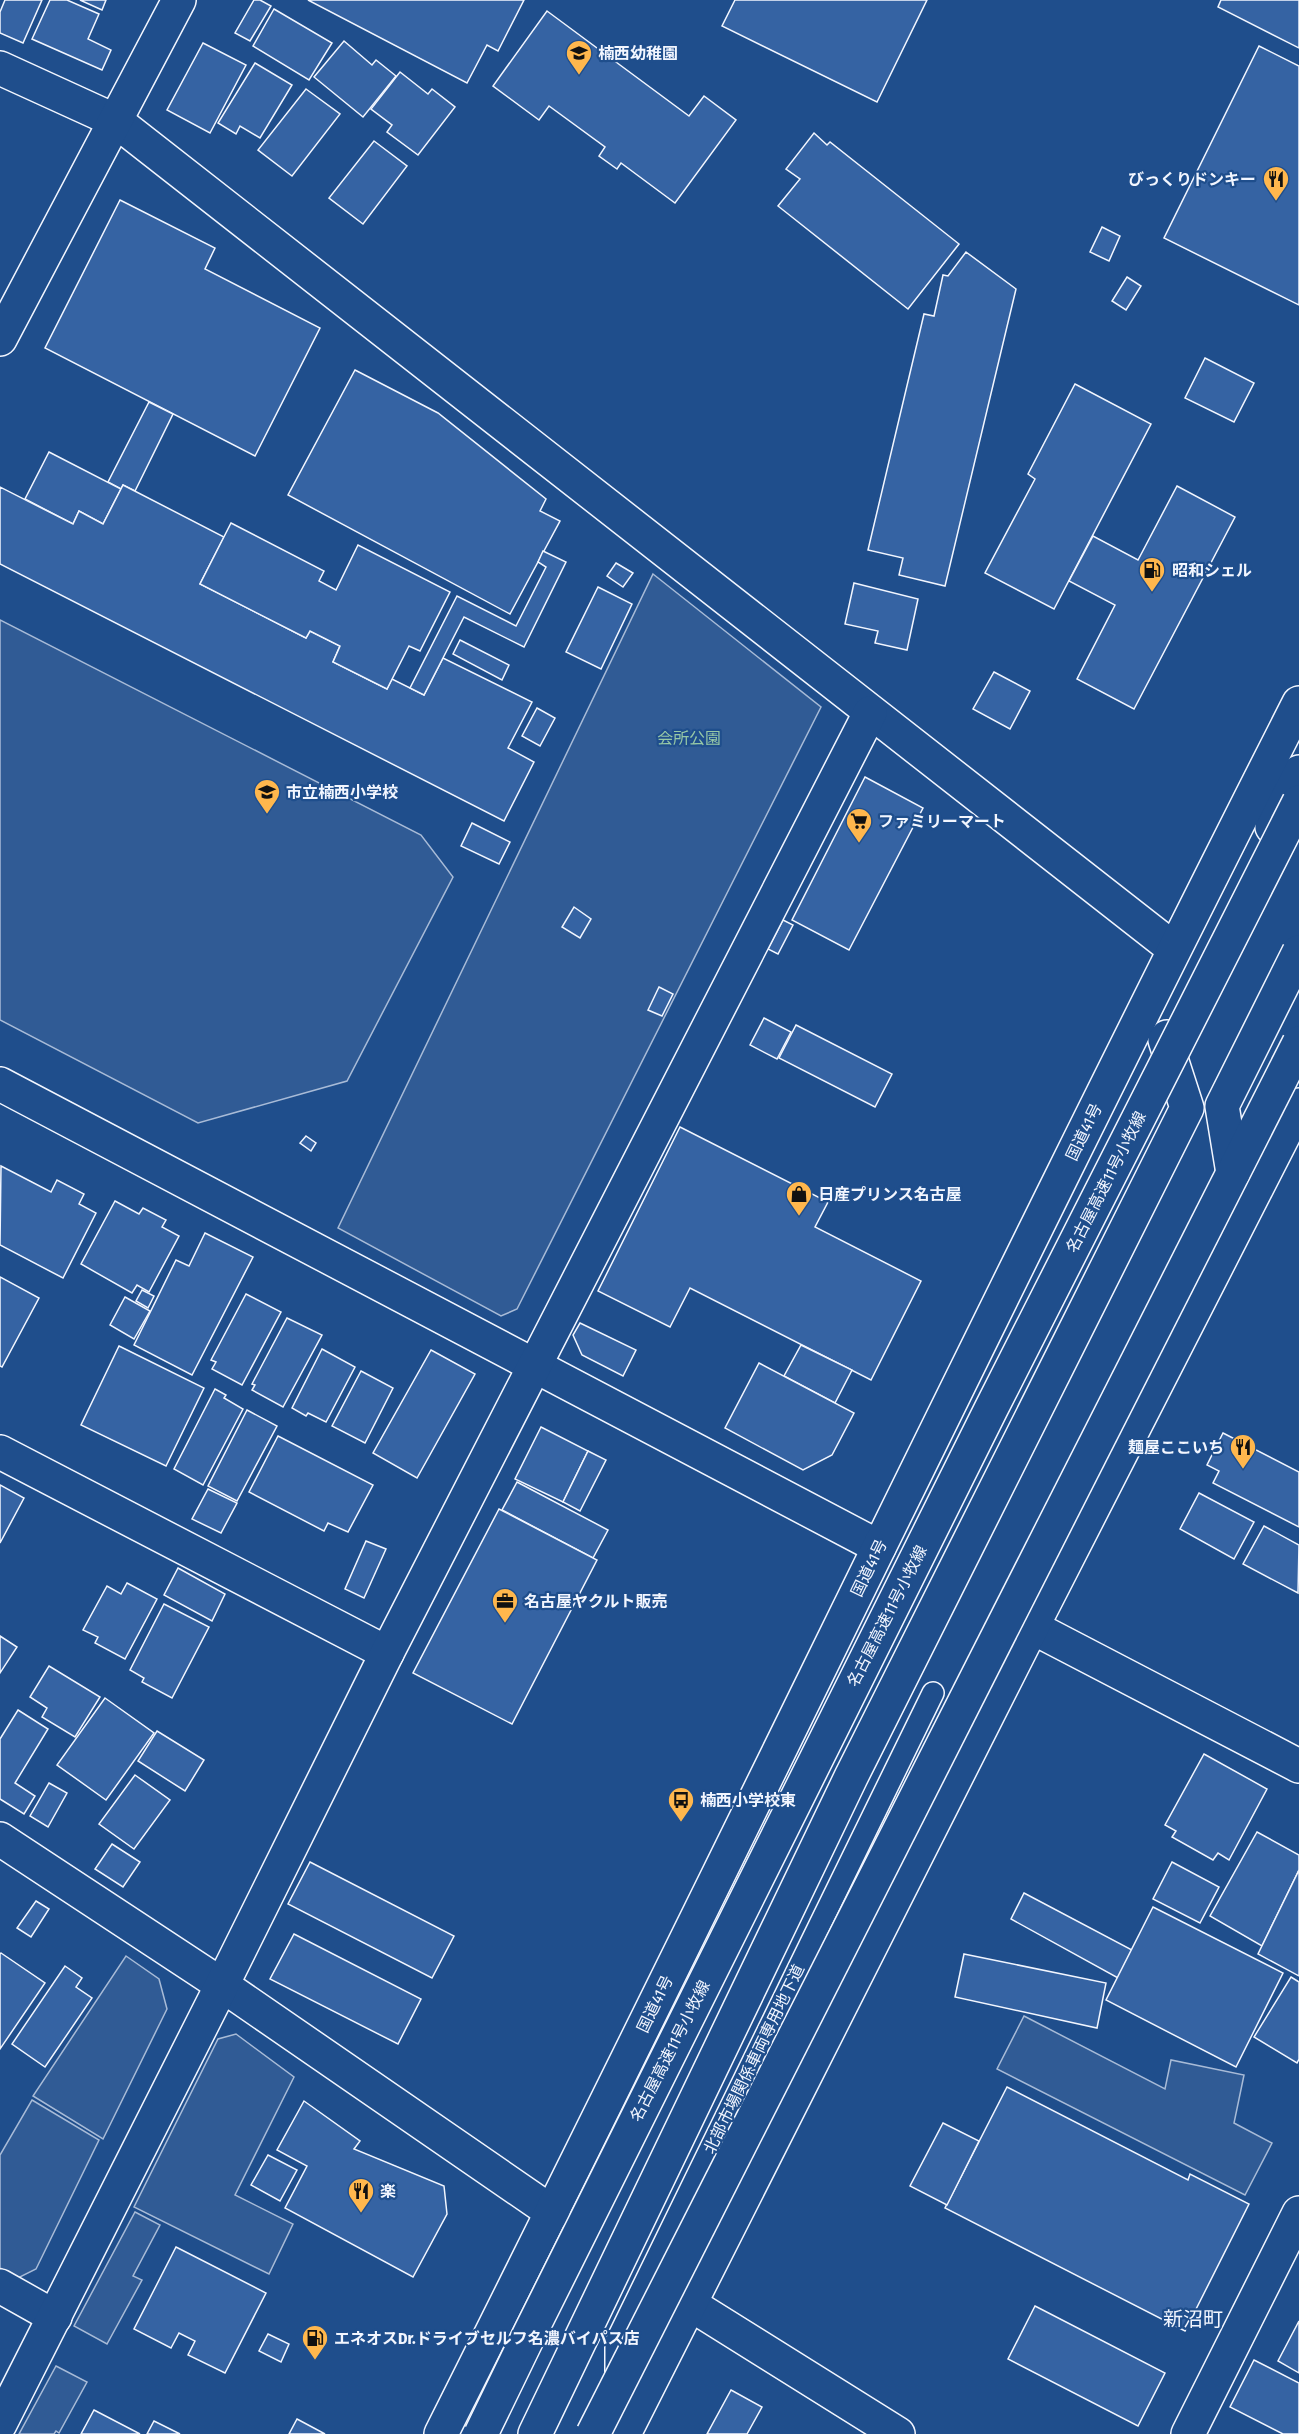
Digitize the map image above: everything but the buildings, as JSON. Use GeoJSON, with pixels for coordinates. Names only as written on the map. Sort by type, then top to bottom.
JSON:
{"type":"FeatureCollection","features":[{"type":"Feature","properties":{"kind":"main road"},"geometry":{"type":"LineString","coordinates":[[0,339],[179,0]]}},
{"type":"Feature","properties":{"kind":"main road"},"geometry":{"type":"LineString","coordinates":[[0,68],[116,121],[1174,949]]}},
{"type":"Feature","properties":{"kind":"main road","name":"国道41号"},"geometry":{"type":"LineString","coordinates":[[441,2434],[553,2213],[1174,949],[1299,703]]}},
{"type":"Feature","properties":{"kind":"main road"},"geometry":{"type":"LineString","coordinates":[[0,2424],[387,1653],[870,713]]}},
{"type":"Feature","properties":{"kind":"main road"},"geometry":{"type":"LineString","coordinates":[[535,2434],[846,1788],[1188,1108],[1165,1040],[1299,772]]}},
{"type":"Feature","properties":{"kind":"main road","name":"名古屋高速11号小牧線"},"geometry":{"type":"LineString","coordinates":[[481,2434],[970,1451],[1299,802]]}},
{"type":"Feature","properties":{"kind":"main road"},"geometry":{"type":"LineString","coordinates":[[1233,1173],[1222,1106],[1299,952]]}},
{"type":"Feature","properties":{"kind":"main road"},"geometry":{"type":"LineString","coordinates":[[593,2434],[1299,1043]]}},
{"type":"Feature","properties":{"kind":"main road"},"geometry":{"type":"LineString","coordinates":[[0,1084],[879,1547]]}},
{"type":"Feature","properties":{"kind":"main road"},"geometry":{"type":"LineString","coordinates":[[624,2434],[1299,1105]]}},
{"type":"Feature","properties":{"kind":"main road"},"geometry":{"type":"LineString","coordinates":[[0,1452],[387,1653]]}},
{"type":"Feature","properties":{"kind":"main road"},"geometry":{"type":"LineString","coordinates":[[1032,1627],[1299,1766]]}},
{"type":"Feature","properties":{"kind":"main road"},"geometry":{"type":"LineString","coordinates":[[0,1839],[222,1985],[553,2213]]}},
{"type":"Feature","properties":{"kind":"main road"},"geometry":{"type":"LineString","coordinates":[[1188,2434],[1299,2213]]}},
{"type":"Feature","properties":{"kind":"main road"},"geometry":{"type":"LineString","coordinates":[[0,2286],[54,2317]]}},
{"type":"Feature","properties":{"kind":"main road"},"geometry":{"type":"LineString","coordinates":[[690,2304],[898,2434]]}},
{"type":"Feature","properties":{"kind":"lane","name":"北部市場関係車両専用地下道"},"geometry":{"type":"LineString","coordinates":[[615,2434],[616,2342],[933,1693]]}},
{"type":"Feature","properties":{"kind":"shaded area","name":"会所公園"},"geometry":{"type":"Polygon","coordinates":[[[653,574],[821,707],[517,1309],[501,1316],[338,1228],[653,574]]]}},
{"type":"Feature","properties":{"kind":"shaded area"},"geometry":{"type":"Polygon","coordinates":[[[0,620],[421,835],[453,877],[347,1081],[198,1123],[0,1020],[0,620]]]}},
{"type":"Feature","properties":{"kind":"shaded area"},"geometry":{"type":"Polygon","coordinates":[[[126,1956],[159,1979],[167,2009],[103,2139],[33,2096],[126,1956]]]}},
{"type":"Feature","properties":{"kind":"shaded area"},"geometry":{"type":"Polygon","coordinates":[[[1024,2016],[1165,2089],[1171,2060],[1244,2075],[1234,2123],[1272,2143],[1245,2195],[997,2069],[1024,2016]]]}},
{"type":"Feature","properties":{"kind":"shaded area"},"geometry":{"type":"Polygon","coordinates":[[[236,2034],[294,2077],[235,2195],[293,2224],[269,2274],[134,2207],[218,2039],[236,2034]]]}},
{"type":"Feature","properties":{"kind":"shaded area"},"geometry":{"type":"Polygon","coordinates":[[[32,2100],[99,2140],[36,2269],[18,2278],[0,2268],[0,2155],[32,2100]]]}},
{"type":"Feature","properties":{"kind":"shaded area"},"geometry":{"type":"Polygon","coordinates":[[[135,2212],[160,2225],[133,2276],[142,2280],[107,2344],[74,2326],[135,2212]]]}},
{"type":"Feature","properties":{"kind":"shaded area"},"geometry":{"type":"Polygon","coordinates":[[[56,2366],[87,2382],[59,2433],[56,2431],[54,2434],[19,2434],[56,2366]]]}},
{"type":"Feature","properties":{"kind":"place","name":"楠西幼稚園"},"geometry":{"type":"Point","coordinates":[579,76]}},
{"type":"Feature","properties":{"kind":"place","name":"びっくりドンキー"},"geometry":{"type":"Point","coordinates":[1276,202]}},
{"type":"Feature","properties":{"kind":"place","name":"昭和シェル"},"geometry":{"type":"Point","coordinates":[1152,593]}},
{"type":"Feature","properties":{"kind":"place","name":"市立楠西小学校"},"geometry":{"type":"Point","coordinates":[267,815]}},
{"type":"Feature","properties":{"kind":"place","name":"ファミリーマート"},"geometry":{"type":"Point","coordinates":[859,844]}},
{"type":"Feature","properties":{"kind":"place","name":"日産プリンス名古屋"},"geometry":{"type":"Point","coordinates":[799,1217]}},
{"type":"Feature","properties":{"kind":"place","name":"麺屋ここいち"},"geometry":{"type":"Point","coordinates":[1243,1470]}},
{"type":"Feature","properties":{"kind":"place","name":"名古屋ヤクルト販売"},"geometry":{"type":"Point","coordinates":[505,1624]}},
{"type":"Feature","properties":{"kind":"place","name":"楠西小学校東"},"geometry":{"type":"Point","coordinates":[681,1823]}},
{"type":"Feature","properties":{"kind":"place","name":"楽"},"geometry":{"type":"Point","coordinates":[361,2214]}},
{"type":"Feature","properties":{"kind":"place","name":"エネオスDr.ドライブセルフ名濃バイパス店"},"geometry":{"type":"Point","coordinates":[315,2361]}},
{"type":"Feature","properties":{"kind":"district","name":"新沼町"},"geometry":{"type":"Point","coordinates":[1193,2319]}}]}
